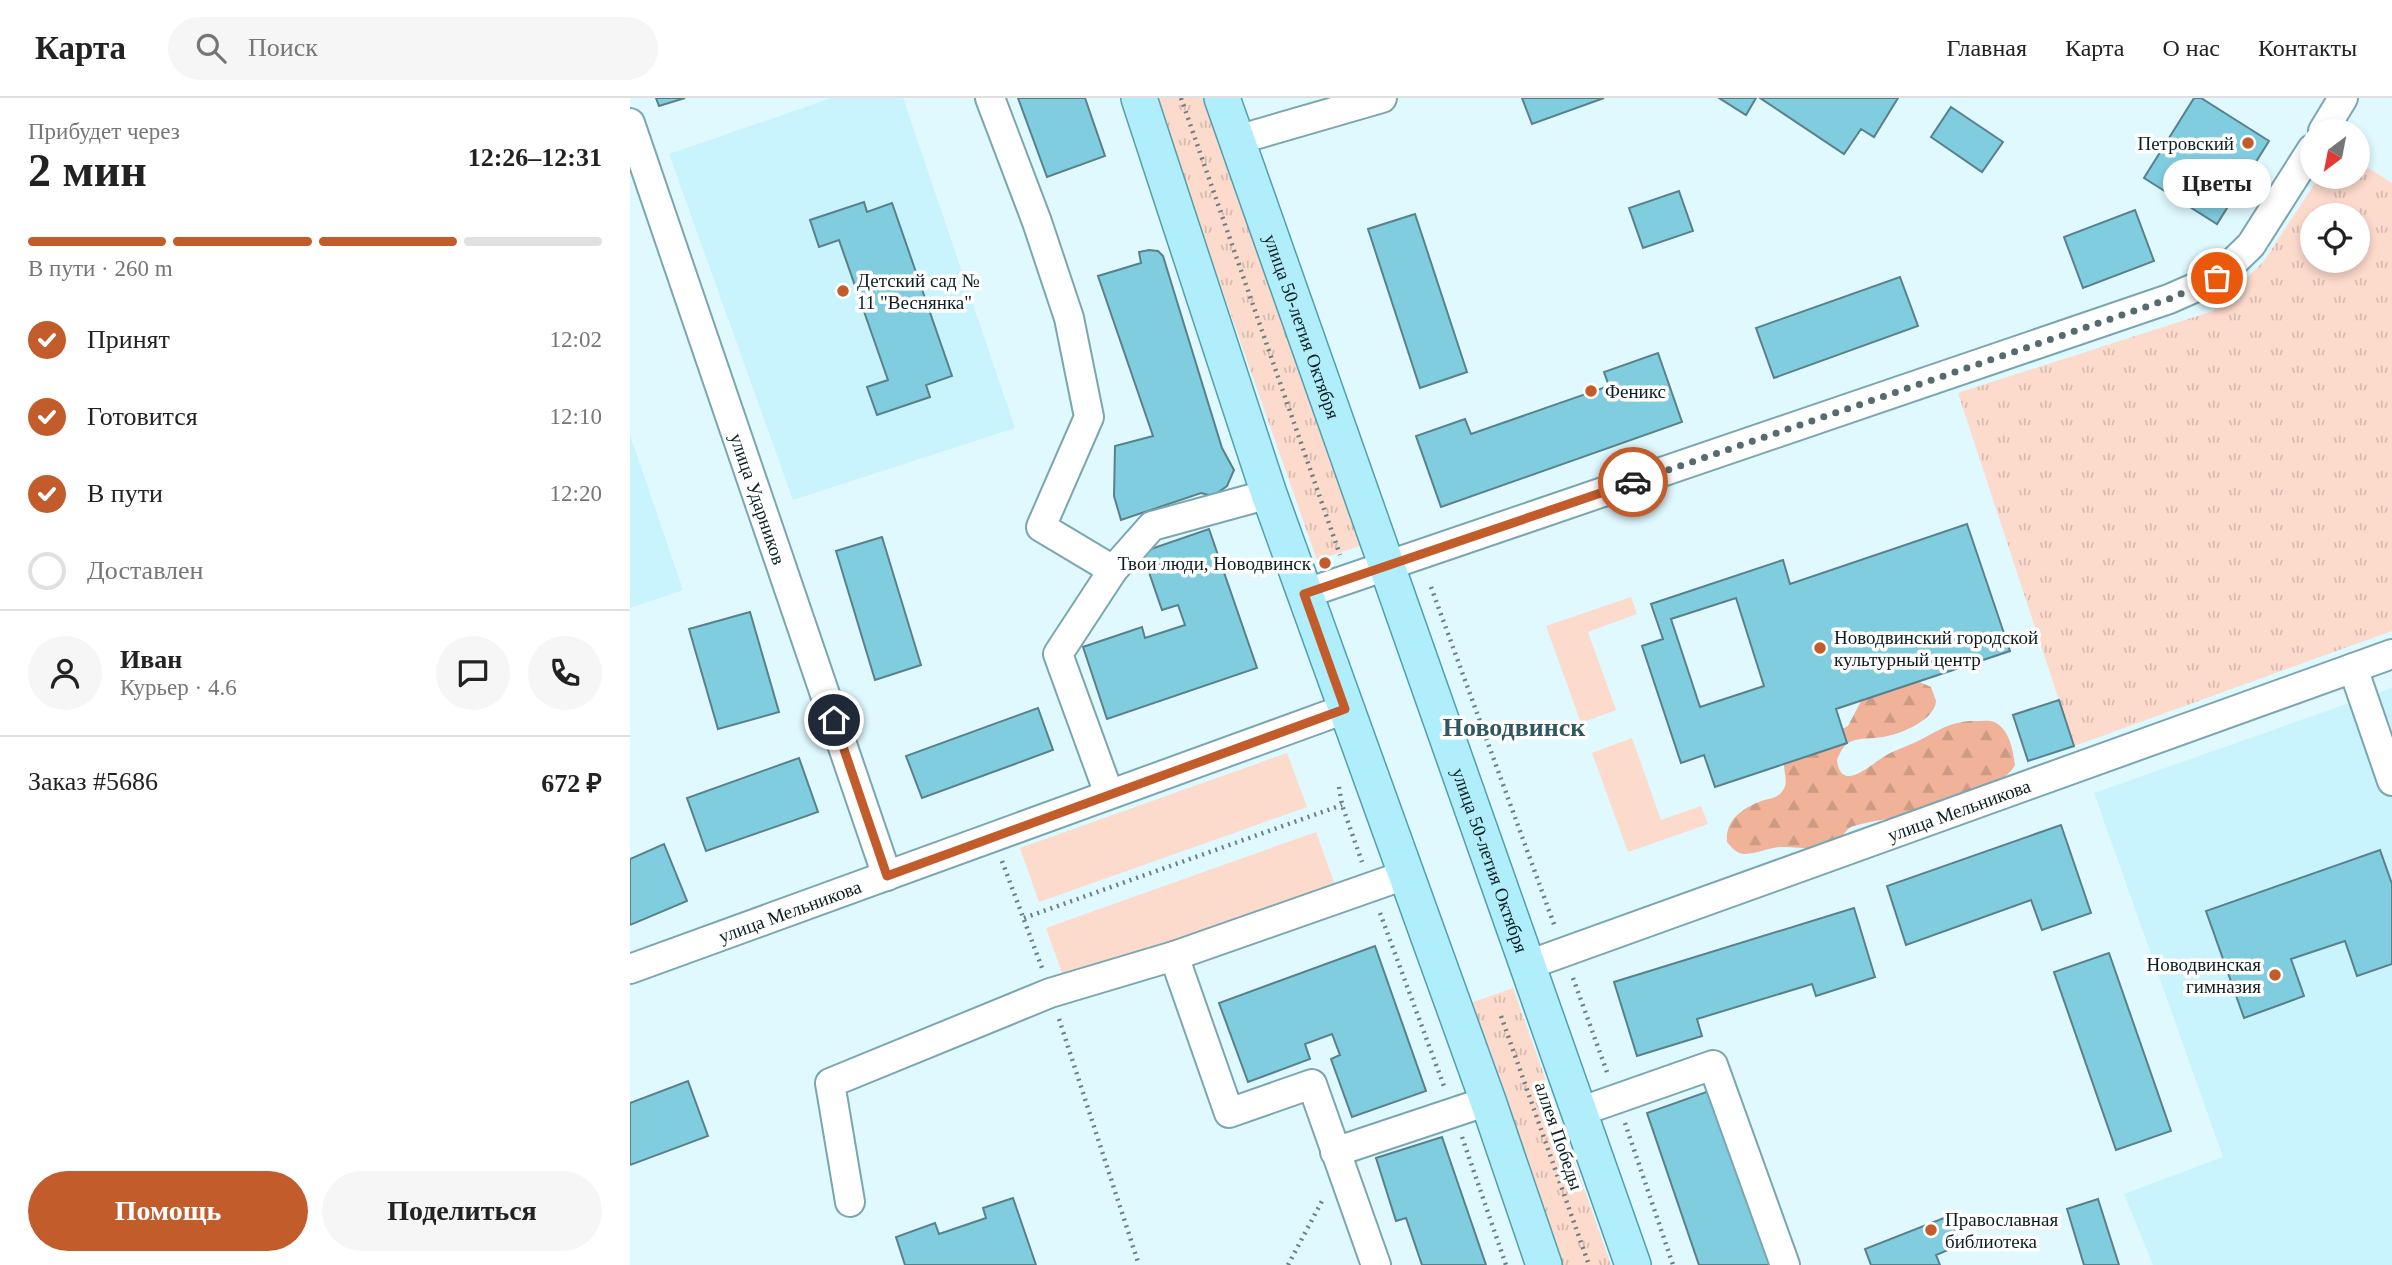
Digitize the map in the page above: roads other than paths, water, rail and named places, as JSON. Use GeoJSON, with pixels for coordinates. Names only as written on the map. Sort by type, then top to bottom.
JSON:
{"type":"FeatureCollection","features":[{"type":"Feature","properties":{"kind":"main road"},"geometry":{"type":"LineString","coordinates":[[1139,98],[1269,494],[1545,1265]]}},
{"type":"Feature","properties":{"kind":"main road","name":"улица 50-летия Октября"},"geometry":{"type":"LineString","coordinates":[[1222,98],[1633,1265]]}},
{"type":"Feature","properties":{"kind":"street"},"geometry":{"type":"LineString","coordinates":[[990,98],[1037,222],[1069,318],[1089,417],[1041,527],[1113,570]]}},
{"type":"Feature","properties":{"kind":"street"},"geometry":{"type":"LineString","coordinates":[[1237,140],[1382,98]]}},
{"type":"Feature","properties":{"kind":"street"},"geometry":{"type":"LineString","coordinates":[[2330,119],[2343,98]]}},
{"type":"Feature","properties":{"kind":"street","name":"улица Ударников"},"geometry":{"type":"LineString","coordinates":[[630,123],[887,876]]}},
{"type":"Feature","properties":{"kind":"street"},"geometry":{"type":"LineString","coordinates":[[1304,594],[2169,299],[2217,278],[2251,245],[2300,168]]}},
{"type":"Feature","properties":{"kind":"street"},"geometry":{"type":"LineString","coordinates":[[1109,794],[1058,654],[1113,570],[1152,526],[1269,494]]}},
{"type":"Feature","properties":{"kind":"street","name":"улица Мельникова"},"geometry":{"type":"LineString","coordinates":[[1528,965],[2392,654]]}},
{"type":"Feature","properties":{"kind":"street"},"geometry":{"type":"LineString","coordinates":[[2353,668],[2392,782]]}},
{"type":"Feature","properties":{"kind":"street","name":"улица Мельникова"},"geometry":{"type":"LineString","coordinates":[[630,969],[1345,709]]}},
{"type":"Feature","properties":{"kind":"street"},"geometry":{"type":"LineString","coordinates":[[850,1202],[830,1083],[1051,993],[1174,956],[1405,875]]}},
{"type":"Feature","properties":{"kind":"street"},"geometry":{"type":"LineString","coordinates":[[1174,956],[1230,1113],[1312,1084],[1376,1265]]}},
{"type":"Feature","properties":{"kind":"street"},"geometry":{"type":"LineString","coordinates":[[1579,1112],[1713,1065],[1785,1265]]}},
{"type":"Feature","properties":{"kind":"street"},"geometry":{"type":"LineString","coordinates":[[1335,1152],[1488,1101]]}},
{"type":"Feature","properties":{"kind":"place","name":"Петровский"},"geometry":{"type":"Point","coordinates":[2248,143]}},
{"type":"Feature","properties":{"kind":"place","name":"Цветы"},"geometry":{"type":"Point","coordinates":[2217,278]}},
{"type":"Feature","properties":{"kind":"place","name":"Детский сад № 11 \"Веснянка\""},"geometry":{"type":"Point","coordinates":[843,291]}},
{"type":"Feature","properties":{"kind":"place","name":"Феникс"},"geometry":{"type":"Point","coordinates":[1591,391]}},
{"type":"Feature","properties":{"kind":"place","name":"Твои люди, Новодвинск"},"geometry":{"type":"Point","coordinates":[1325,563]}},
{"type":"Feature","properties":{"kind":"place","name":"Новодвинский городской культурный центр"},"geometry":{"type":"Point","coordinates":[1820,648]}},
{"type":"Feature","properties":{"kind":"place","name":"Новодвинская гимназия"},"geometry":{"type":"Point","coordinates":[2275,975]}},
{"type":"Feature","properties":{"kind":"place","name":"Православная библиотека"},"geometry":{"type":"Point","coordinates":[1931,1230]}},
{"type":"Feature","properties":{"kind":"district","name":"Новодвинск"},"geometry":{"type":"Point","coordinates":[1514,727]}}]}
